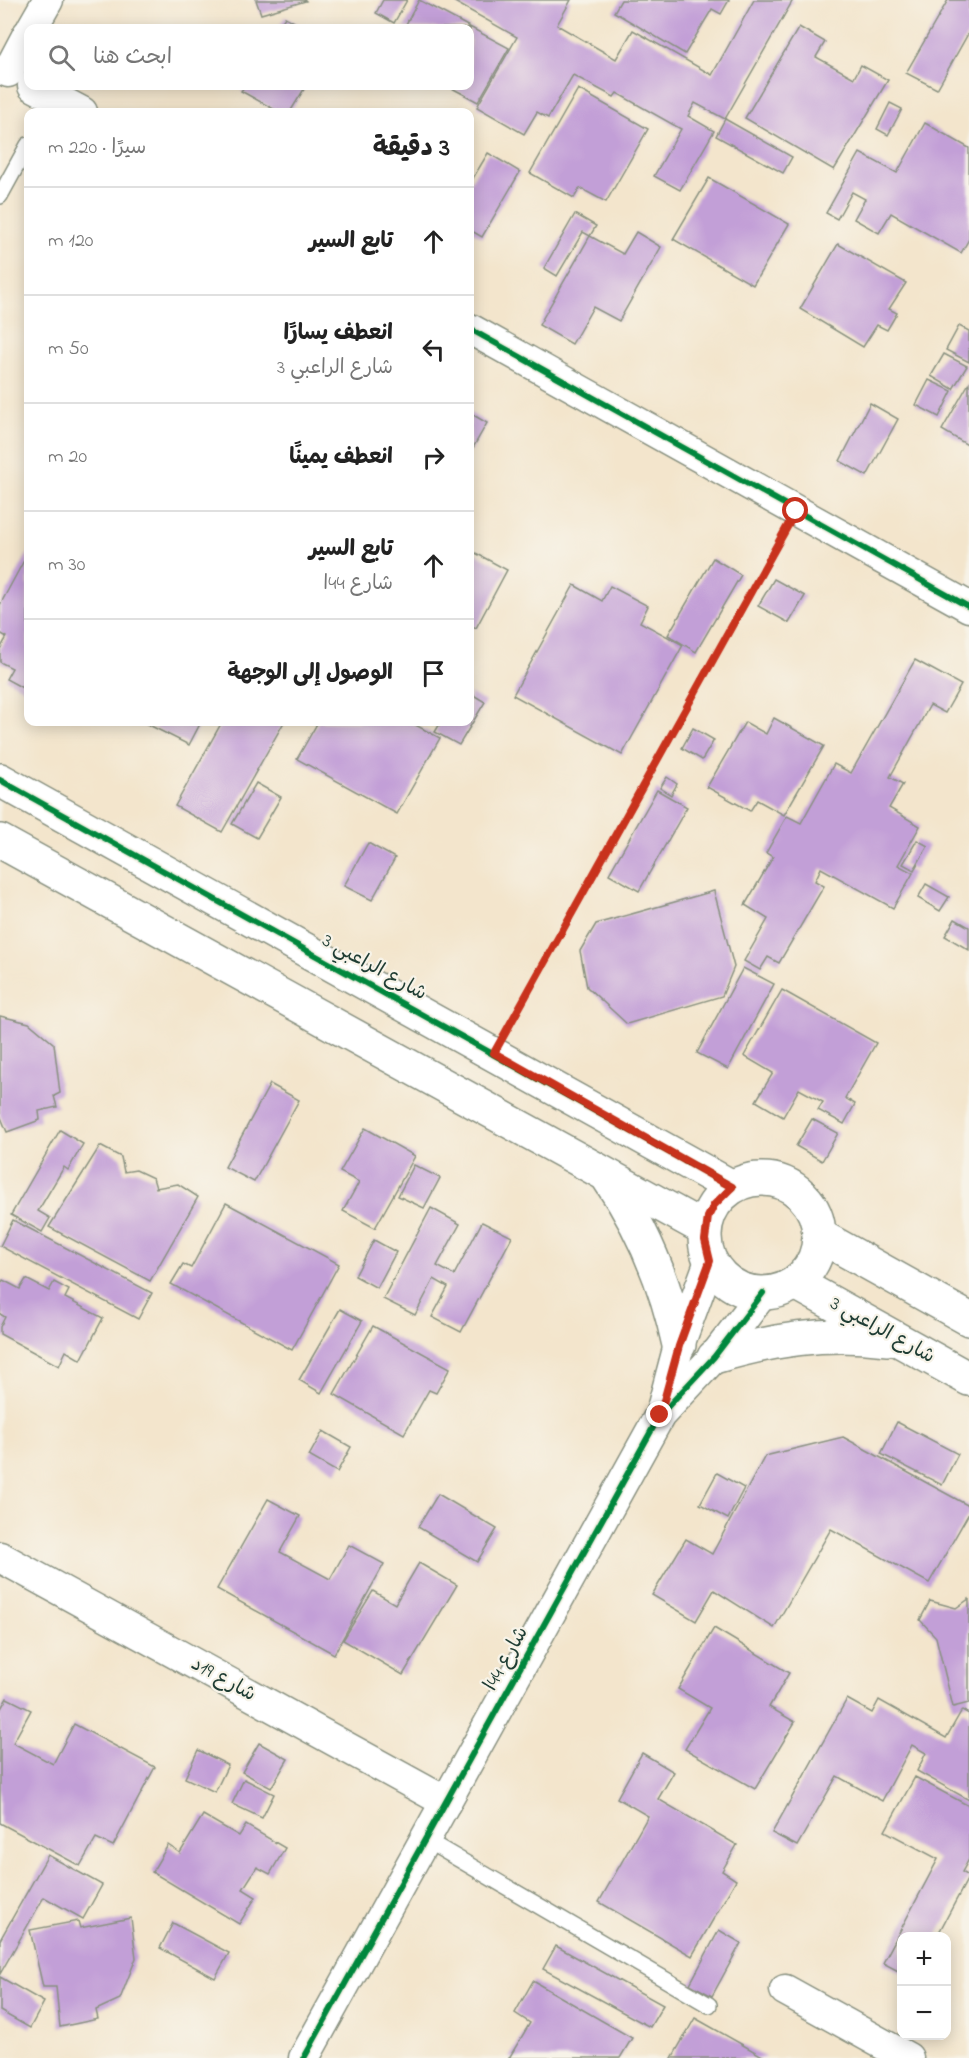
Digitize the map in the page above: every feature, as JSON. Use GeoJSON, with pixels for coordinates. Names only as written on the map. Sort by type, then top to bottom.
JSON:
{"type":"FeatureCollection","features":[{"type":"Feature","properties":{"kind":"street"},"geometry":{"type":"LineString","coordinates":[[34,24],[48,0]]}},
{"type":"Feature","properties":{"kind":"street"},"geometry":{"type":"LineString","coordinates":[[36,90],[74,108]]}},
{"type":"Feature","properties":{"kind":"street"},"geometry":{"type":"LineString","coordinates":[[474,330],[969,607]]}},
{"type":"Feature","properties":{"kind":"street","name":"شارع الراعبي 3"},"geometry":{"type":"LineString","coordinates":[[0,780],[732,1187]]}},
{"type":"Feature","properties":{"kind":"street"},"geometry":{"type":"LineString","coordinates":[[0,841],[705,1228]]}},
{"type":"Feature","properties":{"kind":"street"},"geometry":{"type":"LineString","coordinates":[[606,1174],[629,1209],[652,1256],[673,1315],[679,1346]]}},
{"type":"Feature","properties":{"kind":"street"},"geometry":{"type":"LineString","coordinates":[[761,1178],[776,1180],[791,1186],[812,1207],[820,1236],[816,1258],[796,1283],[775,1292],[763,1293],[738,1288],[726,1281],[710,1261],[706,1251],[705,1228],[714,1205],[732,1187],[761,1178]]}},
{"type":"Feature","properties":{"kind":"street"},"geometry":{"type":"LineString","coordinates":[[820,1236],[969,1319]]}},
{"type":"Feature","properties":{"kind":"street","name":"شارع 44ا"},"geometry":{"type":"LineString","coordinates":[[304,2058],[660,1415],[679,1346],[710,1261]]}},
{"type":"Feature","properties":{"kind":"street","name":"شارع الراعبي 3"},"geometry":{"type":"LineString","coordinates":[[796,1283],[969,1379]]}},
{"type":"Feature","properties":{"kind":"street","name":"شارع 44ا"},"geometry":{"type":"LineString","coordinates":[[660,1415],[714,1358],[763,1293]]}},
{"type":"Feature","properties":{"kind":"street"},"geometry":{"type":"LineString","coordinates":[[714,1358],[759,1343],[807,1336],[854,1335],[902,1342]]}},
{"type":"Feature","properties":{"kind":"street","name":"شارع 19د"},"geometry":{"type":"LineString","coordinates":[[0,1557],[446,1802]]}},
{"type":"Feature","properties":{"kind":"street"},"geometry":{"type":"LineString","coordinates":[[785,1990],[908,2058]]}},
{"type":"Feature","properties":{"kind":"lane"},"geometry":{"type":"LineString","coordinates":[[0,196],[24,152]]}},
{"type":"Feature","properties":{"kind":"lane"},"geometry":{"type":"LineString","coordinates":[[426,1840],[709,2005]]}},
{"type":"Feature","properties":{"kind":"path"},"geometry":{"type":"LineString","coordinates":[[494,1053],[796,511]]}},
{"type":"Feature","properties":{"kind":"building"},"geometry":{"type":"Polygon","coordinates":[[[256,0],[305,0],[306,1],[261,14],[256,0]]]}},
{"type":"Feature","properties":{"kind":"building"},"geometry":{"type":"Polygon","coordinates":[[[383,0],[407,0],[394,23],[376,13],[383,0]]]}},
{"type":"Feature","properties":{"kind":"building"},"geometry":{"type":"Polygon","coordinates":[[[419,0],[464,24],[406,24],[419,0]]]}},
{"type":"Feature","properties":{"kind":"building"},"geometry":{"type":"Polygon","coordinates":[[[451,0],[571,0],[557,25],[616,59],[633,30],[712,75],[754,0],[793,0],[725,119],[695,103],[688,116],[714,131],[680,190],[654,176],[681,129],[617,93],[614,97],[573,75],[548,118],[537,112],[524,134],[477,107],[517,37],[451,0]]]}},
{"type":"Feature","properties":{"kind":"building"},"geometry":{"type":"Polygon","coordinates":[[[621,0],[729,0],[721,14],[712,9],[685,54],[614,12],[621,0]]]}},
{"type":"Feature","properties":{"kind":"building"},"geometry":{"type":"Polygon","coordinates":[[[948,0],[969,0],[969,32],[937,89],[906,73],[948,0]]]}},
{"type":"Feature","properties":{"kind":"building"},"geometry":{"type":"Polygon","coordinates":[[[285,17],[298,24],[281,24],[285,17]]]}},
{"type":"Feature","properties":{"kind":"building"},"geometry":{"type":"Polygon","coordinates":[[[799,27],[825,42],[816,57],[854,78],[861,65],[888,80],[834,170],[745,118],[799,27]]]}},
{"type":"Feature","properties":{"kind":"building"},"geometry":{"type":"Polygon","coordinates":[[[474,29],[509,48],[478,102],[456,90],[474,90],[474,29]]]}},
{"type":"Feature","properties":{"kind":"building"},"geometry":{"type":"Polygon","coordinates":[[[578,89],[648,129],[606,202],[580,188],[574,198],[530,173],[578,89]]]}},
{"type":"Feature","properties":{"kind":"building"},"geometry":{"type":"Polygon","coordinates":[[[304,90],[292,108],[272,108],[241,91],[304,90]]]}},
{"type":"Feature","properties":{"kind":"building"},"geometry":{"type":"Polygon","coordinates":[[[890,103],[902,109],[888,135],[877,129],[890,103]]]}},
{"type":"Feature","properties":{"kind":"building"},"geometry":{"type":"Polygon","coordinates":[[[725,119],[792,157],[783,173],[716,136],[725,119]]]}},
{"type":"Feature","properties":{"kind":"building"},"geometry":{"type":"Polygon","coordinates":[[[925,123],[969,148],[969,239],[961,253],[891,213],[879,233],[854,219],[865,199],[852,192],[837,219],[826,213],[860,153],[897,173],[925,123]]]}},
{"type":"Feature","properties":{"kind":"building"},"geometry":{"type":"Polygon","coordinates":[[[488,153],[520,172],[482,237],[474,232],[474,176],[488,153]]]}},
{"type":"Feature","properties":{"kind":"building"},"geometry":{"type":"Polygon","coordinates":[[[709,178],[789,224],[753,285],[673,239],[709,178]]]}},
{"type":"Feature","properties":{"kind":"building"},"geometry":{"type":"Polygon","coordinates":[[[575,214],[596,226],[590,236],[583,232],[557,276],[544,268],[575,214]]]}},
{"type":"Feature","properties":{"kind":"building"},"geometry":{"type":"Polygon","coordinates":[[[636,232],[661,247],[619,321],[593,307],[572,344],[539,325],[590,236],[623,254],[636,232]]]}},
{"type":"Feature","properties":{"kind":"building"},"geometry":{"type":"Polygon","coordinates":[[[838,244],[906,283],[889,309],[897,313],[887,330],[877,325],[863,347],[800,309],[838,244]]]}},
{"type":"Feature","properties":{"kind":"building"},"geometry":{"type":"Polygon","coordinates":[[[959,326],[969,331],[969,362],[946,350],[959,326]]]}},
{"type":"Feature","properties":{"kind":"building"},"geometry":{"type":"Polygon","coordinates":[[[944,354],[967,366],[953,389],[931,376],[944,354]]]}},
{"type":"Feature","properties":{"kind":"building"},"geometry":{"type":"Polygon","coordinates":[[[929,380],[952,391],[939,417],[916,405],[929,380]]]}},
{"type":"Feature","properties":{"kind":"building"},"geometry":{"type":"Polygon","coordinates":[[[969,383],[969,446],[942,430],[969,383]]]}},
{"type":"Feature","properties":{"kind":"building"},"geometry":{"type":"Polygon","coordinates":[[[870,403],[898,419],[867,476],[840,461],[870,403]]]}},
{"type":"Feature","properties":{"kind":"building"},"geometry":{"type":"Polygon","coordinates":[[[474,415],[487,423],[474,446],[474,415]]]}},
{"type":"Feature","properties":{"kind":"building"},"geometry":{"type":"Polygon","coordinates":[[[474,552],[507,570],[476,628],[474,627],[474,552]]]}},
{"type":"Feature","properties":{"kind":"building"},"geometry":{"type":"Polygon","coordinates":[[[713,558],[741,575],[696,652],[668,635],[713,558]]]}},
{"type":"Feature","properties":{"kind":"building"},"geometry":{"type":"Polygon","coordinates":[[[24,560],[24,689],[6,679],[12,668],[0,662],[0,649],[7,637],[0,633],[0,605],[24,560]]]}},
{"type":"Feature","properties":{"kind":"building"},"geometry":{"type":"Polygon","coordinates":[[[774,579],[805,596],[789,623],[758,606],[774,579]]]}},
{"type":"Feature","properties":{"kind":"building"},"geometry":{"type":"Polygon","coordinates":[[[574,585],[602,601],[610,586],[648,606],[640,622],[683,645],[622,755],[513,695],[574,585]]]}},
{"type":"Feature","properties":{"kind":"building"},"geometry":{"type":"Polygon","coordinates":[[[915,660],[961,685],[945,713],[930,705],[890,777],[903,784],[889,808],[920,826],[898,865],[913,873],[893,908],[821,868],[815,881],[824,886],[779,963],[768,957],[760,970],[744,961],[768,919],[745,905],[773,857],[766,853],[787,816],[801,823],[834,764],[851,773],[915,660]]]}},
{"type":"Feature","properties":{"kind":"building"},"geometry":{"type":"Polygon","coordinates":[[[474,695],[485,702],[474,720],[474,695]]]}},
{"type":"Feature","properties":{"kind":"building"},"geometry":{"type":"Polygon","coordinates":[[[774,718],[824,746],[784,815],[757,800],[750,811],[707,787],[745,722],[766,734],[774,718]]]}},
{"type":"Feature","properties":{"kind":"building"},"geometry":{"type":"Polygon","coordinates":[[[151,726],[199,726],[189,745],[151,726]]]}},
{"type":"Feature","properties":{"kind":"building"},"geometry":{"type":"Polygon","coordinates":[[[220,726],[282,726],[222,832],[175,806],[220,726]]]}},
{"type":"Feature","properties":{"kind":"building"},"geometry":{"type":"Polygon","coordinates":[[[316,726],[418,726],[440,738],[397,814],[297,759],[316,726]]]}},
{"type":"Feature","properties":{"kind":"building"},"geometry":{"type":"Polygon","coordinates":[[[439,726],[470,726],[459,745],[435,732],[439,726]]]}},
{"type":"Feature","properties":{"kind":"building"},"geometry":{"type":"Polygon","coordinates":[[[693,728],[714,740],[702,760],[682,748],[693,728]]]}},
{"type":"Feature","properties":{"kind":"building"},"geometry":{"type":"Polygon","coordinates":[[[667,777],[677,784],[671,795],[660,788],[667,777]]]}},
{"type":"Feature","properties":{"kind":"building"},"geometry":{"type":"Polygon","coordinates":[[[256,783],[281,797],[257,838],[232,824],[256,783]]]}},
{"type":"Feature","properties":{"kind":"building"},"geometry":{"type":"Polygon","coordinates":[[[657,790],[687,807],[639,891],[609,874],[657,790]]]}},
{"type":"Feature","properties":{"kind":"building"},"geometry":{"type":"Polygon","coordinates":[[[917,840],[928,846],[914,870],[903,864],[917,840]]]}},
{"type":"Feature","properties":{"kind":"building"},"geometry":{"type":"Polygon","coordinates":[[[368,843],[395,858],[372,900],[344,886],[368,843]]]}},
{"type":"Feature","properties":{"kind":"building"},"geometry":{"type":"Polygon","coordinates":[[[926,884],[949,897],[940,911],[918,898],[926,884]]]}},
{"type":"Feature","properties":{"kind":"building"},"geometry":{"type":"Polygon","coordinates":[[[714,891],[734,967],[722,996],[627,1024],[587,987],[580,951],[596,924],[714,891]]]}},
{"type":"Feature","properties":{"kind":"building"},"geometry":{"type":"Polygon","coordinates":[[[955,919],[969,927],[969,950],[945,936],[955,919]]]}},
{"type":"Feature","properties":{"kind":"building"},"geometry":{"type":"Polygon","coordinates":[[[743,968],[774,984],[728,1069],[697,1053],[743,968]]]}},
{"type":"Feature","properties":{"kind":"building"},"geometry":{"type":"Polygon","coordinates":[[[782,990],[876,1043],[845,1098],[855,1104],[844,1124],[818,1110],[823,1102],[799,1089],[783,1117],[756,1101],[773,1073],[744,1056],[782,990]]]}},
{"type":"Feature","properties":{"kind":"building"},"geometry":{"type":"Polygon","coordinates":[[[0,1016],[29,1023],[54,1044],[60,1093],[54,1096],[57,1107],[39,1111],[40,1120],[7,1132],[0,1115],[0,1016]]]}},
{"type":"Feature","properties":{"kind":"building"},"geometry":{"type":"Polygon","coordinates":[[[270,1084],[299,1100],[254,1182],[225,1167],[270,1084]]]}},
{"type":"Feature","properties":{"kind":"building"},"geometry":{"type":"Polygon","coordinates":[[[812,1119],[838,1133],[822,1161],[796,1146],[812,1119]]]}},
{"type":"Feature","properties":{"kind":"building"},"geometry":{"type":"Polygon","coordinates":[[[365,1128],[415,1156],[375,1228],[343,1211],[359,1182],[340,1172],[365,1128]]]}},
{"type":"Feature","properties":{"kind":"building"},"geometry":{"type":"Polygon","coordinates":[[[60,1130],[83,1144],[68,1170],[64,1167],[38,1211],[50,1218],[42,1232],[11,1215],[60,1130]]]}},
{"type":"Feature","properties":{"kind":"building"},"geometry":{"type":"Polygon","coordinates":[[[100,1146],[121,1157],[124,1172],[136,1170],[153,1178],[156,1188],[178,1184],[198,1197],[150,1281],[49,1227],[100,1146]]]}},
{"type":"Feature","properties":{"kind":"building"},"geometry":{"type":"Polygon","coordinates":[[[414,1165],[440,1178],[424,1208],[398,1196],[414,1165]]]}},
{"type":"Feature","properties":{"kind":"building"},"geometry":{"type":"Polygon","coordinates":[[[226,1203],[339,1264],[292,1350],[171,1284],[183,1264],[191,1268],[226,1203]]]}},
{"type":"Feature","properties":{"kind":"building"},"geometry":{"type":"Polygon","coordinates":[[[431,1208],[460,1224],[437,1266],[454,1275],[482,1222],[512,1237],[461,1332],[432,1317],[448,1287],[434,1279],[415,1315],[383,1299],[431,1208]]]}},
{"type":"Feature","properties":{"kind":"building"},"geometry":{"type":"Polygon","coordinates":[[[13,1220],[152,1293],[138,1319],[0,1246],[13,1220]]]}},
{"type":"Feature","properties":{"kind":"building"},"geometry":{"type":"Polygon","coordinates":[[[374,1240],[396,1252],[377,1288],[355,1276],[374,1240]]]}},
{"type":"Feature","properties":{"kind":"building"},"geometry":{"type":"Polygon","coordinates":[[[26,1279],[49,1291],[54,1282],[69,1290],[65,1298],[103,1318],[81,1360],[66,1351],[59,1366],[0,1334],[0,1327],[5,1317],[0,1314],[0,1286],[3,1280],[20,1289],[26,1279]]]}},
{"type":"Feature","properties":{"kind":"building"},"geometry":{"type":"Polygon","coordinates":[[[340,1309],[362,1321],[321,1393],[299,1380],[340,1309]]]}},
{"type":"Feature","properties":{"kind":"building"},"geometry":{"type":"Polygon","coordinates":[[[373,1326],[450,1368],[436,1393],[429,1390],[404,1434],[334,1394],[373,1326]]]}},
{"type":"Feature","properties":{"kind":"building"},"geometry":{"type":"Polygon","coordinates":[[[897,1422],[958,1454],[942,1485],[881,1454],[897,1422]]]}},
{"type":"Feature","properties":{"kind":"building"},"geometry":{"type":"Polygon","coordinates":[[[323,1431],[351,1447],[337,1472],[309,1456],[323,1431]]]}},
{"type":"Feature","properties":{"kind":"building"},"geometry":{"type":"Polygon","coordinates":[[[843,1437],[969,1506],[969,1513],[929,1583],[831,1529],[774,1628],[714,1590],[696,1621],[652,1595],[686,1539],[712,1554],[765,1456],[843,1437]]]}},
{"type":"Feature","properties":{"kind":"building"},"geometry":{"type":"Polygon","coordinates":[[[717,1473],[744,1488],[728,1519],[700,1504],[717,1473]]]}},
{"type":"Feature","properties":{"kind":"building"},"geometry":{"type":"Polygon","coordinates":[[[438,1494],[497,1529],[477,1562],[418,1527],[438,1494]]]}},
{"type":"Feature","properties":{"kind":"building"},"geometry":{"type":"Polygon","coordinates":[[[268,1499],[300,1516],[280,1552],[330,1579],[349,1545],[384,1564],[334,1654],[217,1589],[268,1499]]]}},
{"type":"Feature","properties":{"kind":"building"},"geometry":{"type":"Polygon","coordinates":[[[419,1563],[457,1585],[403,1675],[343,1640],[373,1591],[395,1604],[419,1563]]]}},
{"type":"Feature","properties":{"kind":"building"},"geometry":{"type":"Polygon","coordinates":[[[969,1599],[969,1703],[953,1707],[936,1637],[920,1620],[930,1601],[956,1608],[969,1599]]]}},
{"type":"Feature","properties":{"kind":"building"},"geometry":{"type":"Polygon","coordinates":[[[714,1628],[789,1673],[769,1707],[795,1722],[755,1789],[685,1749],[710,1708],[678,1689],[714,1628]]]}},
{"type":"Feature","properties":{"kind":"building"},"geometry":{"type":"Polygon","coordinates":[[[7,1698],[31,1710],[13,1743],[53,1764],[74,1724],[155,1767],[113,1846],[96,1838],[80,1866],[0,1823],[0,1710],[7,1698]]]}},
{"type":"Feature","properties":{"kind":"building"},"geometry":{"type":"Polygon","coordinates":[[[847,1699],[872,1713],[879,1700],[946,1738],[962,1710],[969,1714],[969,1800],[917,1771],[926,1753],[912,1745],[882,1801],[837,1776],[797,1846],[772,1833],[847,1699]]]}},
{"type":"Feature","properties":{"kind":"building"},"geometry":{"type":"Polygon","coordinates":[[[259,1743],[288,1759],[271,1788],[242,1772],[259,1743]]]}},
{"type":"Feature","properties":{"kind":"building"},"geometry":{"type":"Polygon","coordinates":[[[198,1750],[228,1765],[215,1792],[185,1778],[198,1750]]]}},
{"type":"Feature","properties":{"kind":"building"},"geometry":{"type":"Polygon","coordinates":[[[642,1753],[674,1772],[658,1799],[737,1845],[722,1871],[736,1880],[692,1956],[599,1902],[648,1816],[617,1798],[642,1753]]]}},
{"type":"Feature","properties":{"kind":"building"},"geometry":{"type":"Polygon","coordinates":[[[915,1777],[969,1806],[969,1859],[962,1872],[969,1876],[939,1932],[899,1932],[938,1859],[885,1831],[915,1777]]]}},
{"type":"Feature","properties":{"kind":"building"},"geometry":{"type":"Polygon","coordinates":[[[244,1779],[274,1794],[262,1818],[232,1804],[244,1779]]]}},
{"type":"Feature","properties":{"kind":"building"},"geometry":{"type":"Polygon","coordinates":[[[203,1815],[239,1836],[246,1825],[285,1848],[270,1874],[257,1867],[243,1889],[256,1897],[239,1924],[152,1872],[168,1845],[180,1853],[203,1815]]]}},
{"type":"Feature","properties":{"kind":"building"},"geometry":{"type":"Polygon","coordinates":[[[48,1855],[102,1885],[83,1919],[44,1897],[0,1974],[0,1940],[48,1855]]]}},
{"type":"Feature","properties":{"kind":"building"},"geometry":{"type":"Polygon","coordinates":[[[131,1918],[136,1958],[120,1999],[96,2010],[98,2019],[60,2027],[56,1987],[43,1987],[30,1930],[78,1921],[80,1928],[131,1918]]]}},
{"type":"Feature","properties":{"kind":"building"},"geometry":{"type":"Polygon","coordinates":[[[173,1923],[229,1953],[215,1978],[160,1948],[173,1923]]]}},
{"type":"Feature","properties":{"kind":"building"},"geometry":{"type":"Polygon","coordinates":[[[719,1930],[741,1943],[712,1996],[690,1984],[719,1930]]]}},
{"type":"Feature","properties":{"kind":"building"},"geometry":{"type":"Polygon","coordinates":[[[897,1937],[897,1970],[883,1963],[897,1937]]]}},
{"type":"Feature","properties":{"kind":"building"},"geometry":{"type":"Polygon","coordinates":[[[556,1946],[663,2005],[650,2027],[543,1969],[556,1946]]]}},
{"type":"Feature","properties":{"kind":"building"},"geometry":{"type":"Polygon","coordinates":[[[0,1977],[44,2002],[30,2028],[0,2011],[0,1977]]]}},
{"type":"Feature","properties":{"kind":"building"},"geometry":{"type":"Polygon","coordinates":[[[533,1981],[632,2038],[620,2058],[509,2058],[530,2023],[515,2013],[533,1981]]]}},
{"type":"Feature","properties":{"kind":"building"},"geometry":{"type":"Polygon","coordinates":[[[695,2018],[766,2058],[672,2058],[695,2018]]]}},
{"type":"Feature","properties":{"kind":"cycle path"},"geometry":{"type":"LineString","coordinates":[[474,331],[969,607]]}},
{"type":"Feature","properties":{"kind":"cycle path"},"geometry":{"type":"LineString","coordinates":[[0,780],[732,1187]]}},
{"type":"Feature","properties":{"kind":"cycle path"},"geometry":{"type":"LineString","coordinates":[[304,2058],[660,1415],[714,1357],[763,1293]]}},
{"type":"Feature","properties":{"kind":"route"},"geometry":{"type":"LineString","coordinates":[[660,1415],[679,1346],[710,1261],[705,1240],[708,1217],[722,1195],[732,1187],[494,1053],[796,511]]}}]}
